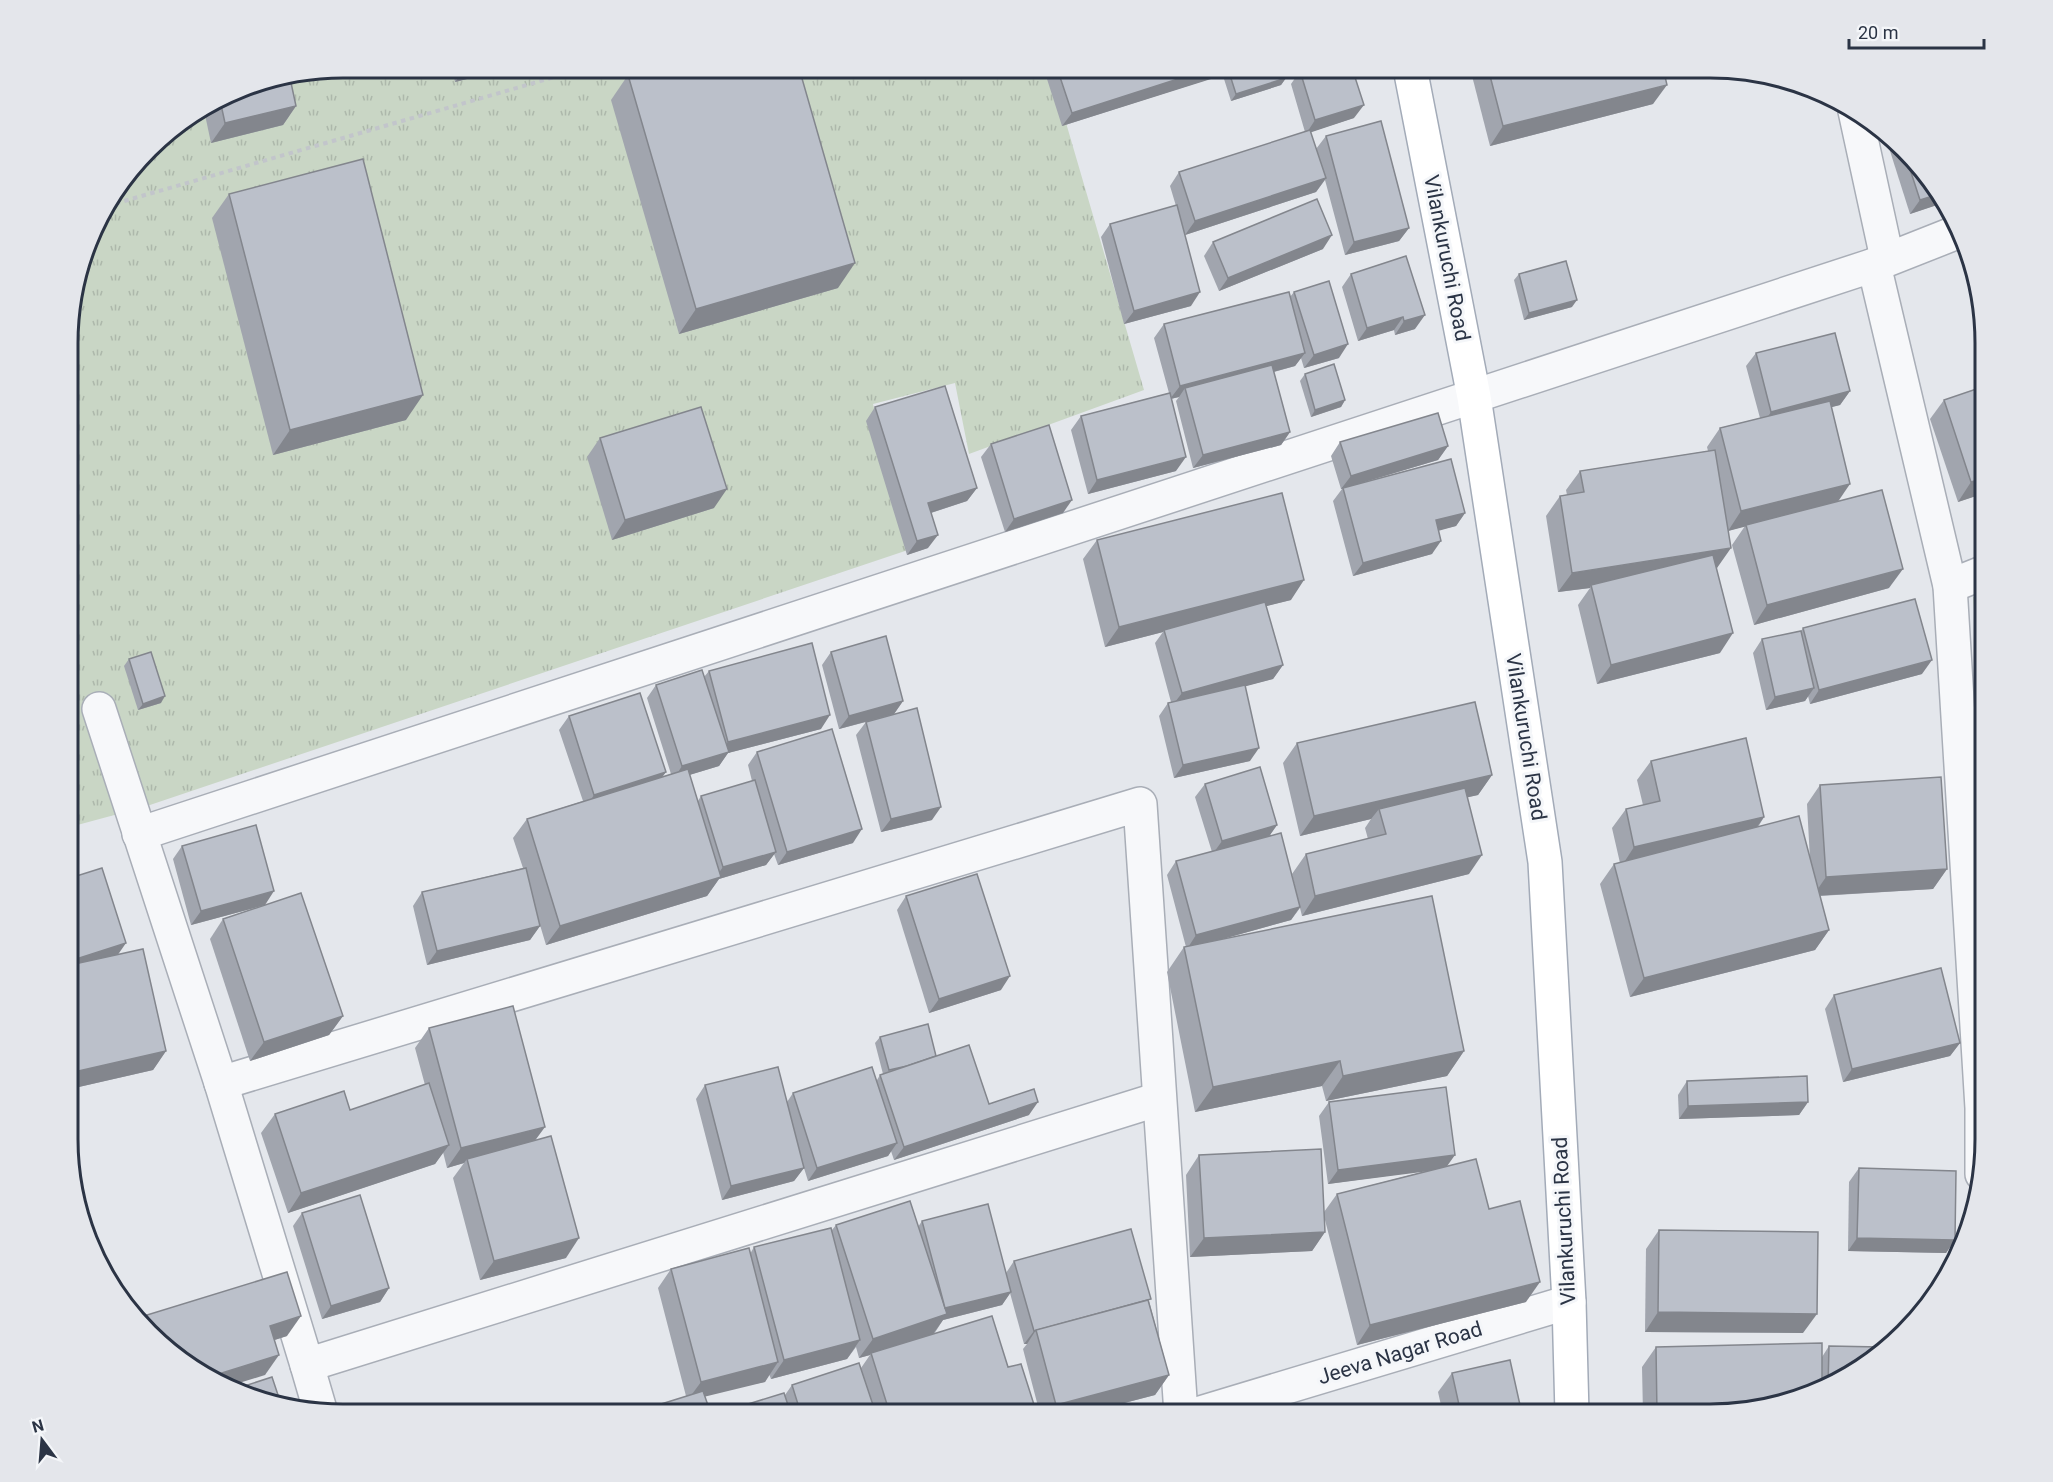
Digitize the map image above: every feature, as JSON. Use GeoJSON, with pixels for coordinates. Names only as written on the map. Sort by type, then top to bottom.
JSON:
{"type":"FeatureCollection","features":[{"type":"Feature","properties":{"kind":"main road","name":"Vilankuruchi Road"},"geometry":{"type":"LineString","coordinates":[[1412,78],[1474,397],[1545,862],[1569,1302],[1572,1404]]}},
{"type":"Feature","properties":{"kind":"street"},"geometry":{"type":"LineString","coordinates":[[1857,123],[1880,262],[1950,586],[1975,981]]}},
{"type":"Feature","properties":{"kind":"street"},"geometry":{"type":"LineString","coordinates":[[139,834],[1474,397],[1880,262],[1952,234]]}},
{"type":"Feature","properties":{"kind":"street"},"geometry":{"type":"LineString","coordinates":[[1950,586],[1975,576]]}},
{"type":"Feature","properties":{"kind":"street"},"geometry":{"type":"LineString","coordinates":[[99,709],[221,1083],[318,1403]]}},
{"type":"Feature","properties":{"kind":"street"},"geometry":{"type":"LineString","coordinates":[[221,1083],[1140,804],[1180,1404]]}},
{"type":"Feature","properties":{"kind":"street"},"geometry":{"type":"LineString","coordinates":[[307,1365],[1160,1099]]}},
{"type":"Feature","properties":{"kind":"street","name":"Jeeva Nagar Road"},"geometry":{"type":"LineString","coordinates":[[1230,1404],[1569,1302]]}},
{"type":"Feature","properties":{"kind":"path"},"geometry":{"type":"LineString","coordinates":[[119,203],[551,78]]}},
{"type":"Feature","properties":{"kind":"green space"},"geometry":{"type":"Polygon","coordinates":[[[343,78],[1053,78],[1144,390],[969,454],[955,383],[873,404],[908,550],[144,807],[78,825],[78,343],[83,291],[92,258],[105,226],[133,182],[168,144],[196,123],[226,105],[258,92],[309,80],[343,78]]]}},
{"type":"Feature","properties":{"kind":"green space"},"geometry":{"type":"Polygon","coordinates":[[[1975,596],[1975,624],[1973,597],[1975,596]]]}},
{"type":"Feature","properties":{"kind":"building"},"geometry":{"type":"Polygon","coordinates":[[[629,78],[802,78],[855,263],[696,309],[629,78]]]}},
{"type":"Feature","properties":{"kind":"building"},"geometry":{"type":"Polygon","coordinates":[[[1060,78],[1181,78],[1072,113],[1060,78]]]}},
{"type":"Feature","properties":{"kind":"building"},"geometry":{"type":"Polygon","coordinates":[[[1231,78],[1286,78],[1236,94],[1231,78]]]}},
{"type":"Feature","properties":{"kind":"building"},"geometry":{"type":"Polygon","coordinates":[[[1302,78],[1355,78],[1364,105],[1315,120],[1302,78]]]}},
{"type":"Feature","properties":{"kind":"building"},"geometry":{"type":"Polygon","coordinates":[[[1491,78],[1665,78],[1667,85],[1503,126],[1491,78]]]}},
{"type":"Feature","properties":{"kind":"building"},"geometry":{"type":"Polygon","coordinates":[[[291,83],[296,106],[225,123],[222,108],[258,92],[291,83]]]}},
{"type":"Feature","properties":{"kind":"building"},"geometry":{"type":"Polygon","coordinates":[[[1381,121],[1409,228],[1354,242],[1326,136],[1381,121]]]}},
{"type":"Feature","properties":{"kind":"building"},"geometry":{"type":"Polygon","coordinates":[[[1310,130],[1326,178],[1195,221],[1179,172],[1310,130]]]}},
{"type":"Feature","properties":{"kind":"building"},"geometry":{"type":"Polygon","coordinates":[[[363,159],[423,395],[290,430],[229,194],[363,159]]]}},
{"type":"Feature","properties":{"kind":"building"},"geometry":{"type":"Polygon","coordinates":[[[1910,169],[1930,197],[1920,200],[1910,169]]]}},
{"type":"Feature","properties":{"kind":"building"},"geometry":{"type":"Polygon","coordinates":[[[1317,199],[1332,235],[1228,278],[1213,242],[1317,199]]]}},
{"type":"Feature","properties":{"kind":"building"},"geometry":{"type":"Polygon","coordinates":[[[1177,205],[1200,292],[1134,311],[1110,224],[1177,205]]]}},
{"type":"Feature","properties":{"kind":"building"},"geometry":{"type":"Polygon","coordinates":[[[1406,256],[1425,315],[1404,321],[1403,317],[1367,328],[1351,274],[1406,256]]]}},
{"type":"Feature","properties":{"kind":"building"},"geometry":{"type":"Polygon","coordinates":[[[1566,261],[1577,300],[1529,313],[1519,274],[1566,261]]]}},
{"type":"Feature","properties":{"kind":"building"},"geometry":{"type":"Polygon","coordinates":[[[1329,281],[1348,344],[1314,355],[1294,292],[1329,281]]]}},
{"type":"Feature","properties":{"kind":"building"},"geometry":{"type":"Polygon","coordinates":[[[1289,292],[1305,353],[1180,386],[1164,324],[1289,292]]]}},
{"type":"Feature","properties":{"kind":"building"},"geometry":{"type":"Polygon","coordinates":[[[1835,333],[1850,391],[1771,412],[1756,353],[1835,333]]]}},
{"type":"Feature","properties":{"kind":"building"},"geometry":{"type":"Polygon","coordinates":[[[1334,364],[1345,400],[1315,410],[1305,374],[1334,364]]]}},
{"type":"Feature","properties":{"kind":"building"},"geometry":{"type":"Polygon","coordinates":[[[1272,365],[1290,432],[1203,455],[1185,388],[1272,365]]]}},
{"type":"Feature","properties":{"kind":"building"},"geometry":{"type":"Polygon","coordinates":[[[945,386],[977,488],[928,503],[938,535],[917,541],[875,407],[945,386]]]}},
{"type":"Feature","properties":{"kind":"building"},"geometry":{"type":"Polygon","coordinates":[[[1975,389],[1975,481],[1971,482],[1944,400],[1975,389]]]}},
{"type":"Feature","properties":{"kind":"building"},"geometry":{"type":"Polygon","coordinates":[[[1170,393],[1186,457],[1097,480],[1081,416],[1170,393]]]}},
{"type":"Feature","properties":{"kind":"building"},"geometry":{"type":"Polygon","coordinates":[[[1830,401],[1850,484],[1741,511],[1720,428],[1830,401]]]}},
{"type":"Feature","properties":{"kind":"building"},"geometry":{"type":"Polygon","coordinates":[[[701,407],[727,489],[625,520],[600,438],[701,407]]]}},
{"type":"Feature","properties":{"kind":"building"},"geometry":{"type":"Polygon","coordinates":[[[1438,413],[1448,446],[1351,476],[1340,442],[1438,413]]]}},
{"type":"Feature","properties":{"kind":"building"},"geometry":{"type":"Polygon","coordinates":[[[1049,425],[1072,500],[1014,519],[991,444],[1049,425]]]}},
{"type":"Feature","properties":{"kind":"building"},"geometry":{"type":"Polygon","coordinates":[[[1715,450],[1731,548],[1572,573],[1560,496],[1584,492],[1580,471],[1715,450]]]}},
{"type":"Feature","properties":{"kind":"building"},"geometry":{"type":"Polygon","coordinates":[[[1451,459],[1465,513],[1436,520],[1441,541],[1363,563],[1343,488],[1451,459]]]}},
{"type":"Feature","properties":{"kind":"building"},"geometry":{"type":"Polygon","coordinates":[[[1882,490],[1903,569],[1767,605],[1746,525],[1882,490]]]}},
{"type":"Feature","properties":{"kind":"building"},"geometry":{"type":"Polygon","coordinates":[[[1282,493],[1304,580],[1119,627],[1097,540],[1282,493]]]}},
{"type":"Feature","properties":{"kind":"building"},"geometry":{"type":"Polygon","coordinates":[[[1713,555],[1733,633],[1611,665],[1591,585],[1713,555]]]}},
{"type":"Feature","properties":{"kind":"building"},"geometry":{"type":"Polygon","coordinates":[[[1915,599],[1932,660],[1819,690],[1803,628],[1915,599]]]}},
{"type":"Feature","properties":{"kind":"building"},"geometry":{"type":"Polygon","coordinates":[[[1265,602],[1283,665],[1182,693],[1164,630],[1265,602]]]}},
{"type":"Feature","properties":{"kind":"building"},"geometry":{"type":"Polygon","coordinates":[[[1801,631],[1814,688],[1775,697],[1762,639],[1801,631]]]}},
{"type":"Feature","properties":{"kind":"building"},"geometry":{"type":"Polygon","coordinates":[[[886,636],[903,701],[849,716],[831,652],[886,636]]]}},
{"type":"Feature","properties":{"kind":"building"},"geometry":{"type":"Polygon","coordinates":[[[812,643],[830,715],[728,742],[709,671],[812,643]]]}},
{"type":"Feature","properties":{"kind":"building"},"geometry":{"type":"Polygon","coordinates":[[[151,652],[165,696],[143,704],[129,659],[151,652]]]}},
{"type":"Feature","properties":{"kind":"building"},"geometry":{"type":"Polygon","coordinates":[[[702,670],[729,752],[682,766],[656,685],[702,670]]]}},
{"type":"Feature","properties":{"kind":"building"},"geometry":{"type":"Polygon","coordinates":[[[1245,685],[1259,748],[1183,765],[1168,703],[1245,685]]]}},
{"type":"Feature","properties":{"kind":"building"},"geometry":{"type":"Polygon","coordinates":[[[640,693],[666,772],[594,795],[569,716],[640,693]]]}},
{"type":"Feature","properties":{"kind":"building"},"geometry":{"type":"Polygon","coordinates":[[[1475,702],[1492,775],[1314,816],[1297,743],[1475,702]]]}},
{"type":"Feature","properties":{"kind":"building"},"geometry":{"type":"Polygon","coordinates":[[[917,708],[941,807],[891,819],[866,722],[917,708]]]}},
{"type":"Feature","properties":{"kind":"building"},"geometry":{"type":"Polygon","coordinates":[[[832,729],[862,829],[787,852],[757,752],[832,729]]]}},
{"type":"Feature","properties":{"kind":"building"},"geometry":{"type":"Polygon","coordinates":[[[1746,738],[1764,817],[1634,847],[1626,809],[1660,801],[1651,761],[1746,738]]]}},
{"type":"Feature","properties":{"kind":"building"},"geometry":{"type":"Polygon","coordinates":[[[1260,767],[1277,825],[1222,841],[1205,784],[1260,767]]]}},
{"type":"Feature","properties":{"kind":"building"},"geometry":{"type":"Polygon","coordinates":[[[688,769],[721,877],[560,926],[527,819],[688,769]]]}},
{"type":"Feature","properties":{"kind":"building"},"geometry":{"type":"Polygon","coordinates":[[[1941,777],[1947,869],[1826,877],[1820,785],[1941,777]]]}},
{"type":"Feature","properties":{"kind":"building"},"geometry":{"type":"Polygon","coordinates":[[[755,780],[776,852],[723,867],[701,796],[755,780]]]}},
{"type":"Feature","properties":{"kind":"building"},"geometry":{"type":"Polygon","coordinates":[[[1465,788],[1482,855],[1315,896],[1306,854],[1386,834],[1379,809],[1465,788]]]}},
{"type":"Feature","properties":{"kind":"building"},"geometry":{"type":"Polygon","coordinates":[[[1799,816],[1829,930],[1644,978],[1614,864],[1799,816]]]}},
{"type":"Feature","properties":{"kind":"building"},"geometry":{"type":"Polygon","coordinates":[[[256,825],[274,891],[201,911],[182,846],[256,825]]]}},
{"type":"Feature","properties":{"kind":"building"},"geometry":{"type":"Polygon","coordinates":[[[1281,833],[1300,907],[1196,935],[1176,861],[1281,833]]]}},
{"type":"Feature","properties":{"kind":"building"},"geometry":{"type":"Polygon","coordinates":[[[102,868],[126,943],[78,958],[78,876],[102,868]]]}},
{"type":"Feature","properties":{"kind":"building"},"geometry":{"type":"Polygon","coordinates":[[[526,868],[540,926],[437,951],[422,892],[526,868]]]}},
{"type":"Feature","properties":{"kind":"building"},"geometry":{"type":"Polygon","coordinates":[[[977,874],[1010,976],[939,999],[906,896],[977,874]]]}},
{"type":"Feature","properties":{"kind":"building"},"geometry":{"type":"Polygon","coordinates":[[[301,893],[343,1016],[264,1042],[223,919],[301,893]]]}},
{"type":"Feature","properties":{"kind":"building"},"geometry":{"type":"Polygon","coordinates":[[[1432,896],[1464,1051],[1343,1076],[1340,1061],[1213,1087],[1184,947],[1432,896]]]}},
{"type":"Feature","properties":{"kind":"building"},"geometry":{"type":"Polygon","coordinates":[[[143,949],[166,1051],[78,1071],[78,963],[143,949]]]}},
{"type":"Feature","properties":{"kind":"building"},"geometry":{"type":"Polygon","coordinates":[[[1941,968],[1960,1043],[1852,1069],[1834,995],[1941,968]]]}},
{"type":"Feature","properties":{"kind":"building"},"geometry":{"type":"Polygon","coordinates":[[[513,1006],[545,1127],[461,1148],[429,1028],[513,1006]]]}},
{"type":"Feature","properties":{"kind":"building"},"geometry":{"type":"Polygon","coordinates":[[[928,1024],[936,1056],[889,1070],[880,1037],[928,1024]]]}},
{"type":"Feature","properties":{"kind":"building"},"geometry":{"type":"Polygon","coordinates":[[[969,1045],[989,1104],[1034,1089],[1038,1102],[904,1147],[880,1075],[969,1045]]]}},
{"type":"Feature","properties":{"kind":"building"},"geometry":{"type":"Polygon","coordinates":[[[778,1067],[804,1168],[731,1186],[705,1085],[778,1067]]]}},
{"type":"Feature","properties":{"kind":"building"},"geometry":{"type":"Polygon","coordinates":[[[872,1067],[897,1143],[817,1168],[793,1093],[872,1067]]]}},
{"type":"Feature","properties":{"kind":"building"},"geometry":{"type":"Polygon","coordinates":[[[1807,1076],[1808,1102],[1688,1106],[1687,1081],[1807,1076]]]}},
{"type":"Feature","properties":{"kind":"building"},"geometry":{"type":"Polygon","coordinates":[[[429,1083],[449,1145],[301,1193],[275,1114],[344,1091],[350,1110],[429,1083]]]}},
{"type":"Feature","properties":{"kind":"building"},"geometry":{"type":"Polygon","coordinates":[[[1446,1087],[1455,1155],[1338,1170],[1329,1102],[1446,1087]]]}},
{"type":"Feature","properties":{"kind":"building"},"geometry":{"type":"Polygon","coordinates":[[[551,1136],[579,1238],[494,1261],[467,1159],[551,1136]]]}},
{"type":"Feature","properties":{"kind":"building"},"geometry":{"type":"Polygon","coordinates":[[[1321,1149],[1325,1232],[1204,1238],[1199,1155],[1321,1149]]]}},
{"type":"Feature","properties":{"kind":"building"},"geometry":{"type":"Polygon","coordinates":[[[1476,1159],[1489,1209],[1520,1201],[1540,1282],[1370,1325],[1337,1194],[1476,1159]]]}},
{"type":"Feature","properties":{"kind":"building"},"geometry":{"type":"Polygon","coordinates":[[[1859,1168],[1956,1171],[1955,1240],[1857,1238],[1859,1168]]]}},
{"type":"Feature","properties":{"kind":"building"},"geometry":{"type":"Polygon","coordinates":[[[360,1195],[389,1288],[331,1306],[302,1213],[360,1195]]]}},
{"type":"Feature","properties":{"kind":"building"},"geometry":{"type":"Polygon","coordinates":[[[910,1201],[947,1314],[873,1339],[836,1225],[910,1201]]]}},
{"type":"Feature","properties":{"kind":"building"},"geometry":{"type":"Polygon","coordinates":[[[988,1204],[1011,1292],[945,1308],[922,1221],[988,1204]]]}},
{"type":"Feature","properties":{"kind":"building"},"geometry":{"type":"Polygon","coordinates":[[[831,1228],[860,1340],[784,1360],[754,1247],[831,1228]]]}},
{"type":"Feature","properties":{"kind":"building"},"geometry":{"type":"Polygon","coordinates":[[[1131,1229],[1151,1299],[1034,1331],[1014,1261],[1131,1229]]]}},
{"type":"Feature","properties":{"kind":"building"},"geometry":{"type":"Polygon","coordinates":[[[1659,1230],[1818,1232],[1817,1314],[1658,1312],[1659,1230]]]}},
{"type":"Feature","properties":{"kind":"building"},"geometry":{"type":"Polygon","coordinates":[[[749,1248],[778,1362],[701,1382],[671,1269],[749,1248]]]}},
{"type":"Feature","properties":{"kind":"building"},"geometry":{"type":"Polygon","coordinates":[[[287,1272],[301,1316],[270,1326],[279,1355],[220,1373],[168,1338],[147,1315],[287,1272]]]}},
{"type":"Feature","properties":{"kind":"building"},"geometry":{"type":"Polygon","coordinates":[[[1148,1300],[1169,1375],[1056,1404],[1036,1330],[1148,1300]]]}},
{"type":"Feature","properties":{"kind":"building"},"geometry":{"type":"Polygon","coordinates":[[[992,1316],[1008,1367],[1021,1364],[1034,1404],[887,1404],[871,1353],[992,1316]]]}},
{"type":"Feature","properties":{"kind":"building"},"geometry":{"type":"Polygon","coordinates":[[[1822,1343],[1822,1379],[1778,1395],[1744,1402],[1657,1404],[1656,1347],[1822,1343]]]}},
{"type":"Feature","properties":{"kind":"building"},"geometry":{"type":"Polygon","coordinates":[[[1829,1346],[1874,1347],[1857,1359],[1828,1376],[1829,1346]]]}},
{"type":"Feature","properties":{"kind":"building"},"geometry":{"type":"Polygon","coordinates":[[[1510,1360],[1520,1404],[1459,1404],[1452,1373],[1510,1360]]]}},
{"type":"Feature","properties":{"kind":"building"},"geometry":{"type":"Polygon","coordinates":[[[859,1363],[873,1404],[798,1404],[792,1385],[859,1363]]]}},
{"type":"Feature","properties":{"kind":"building"},"geometry":{"type":"Polygon","coordinates":[[[272,1377],[278,1396],[258,1390],[246,1385],[272,1377]]]}},
{"type":"Feature","properties":{"kind":"building"},"geometry":{"type":"Polygon","coordinates":[[[703,1391],[708,1404],[661,1404],[703,1391]]]}},
{"type":"Feature","properties":{"kind":"building"},"geometry":{"type":"Polygon","coordinates":[[[784,1393],[788,1404],[748,1404],[784,1393]]]}}]}
